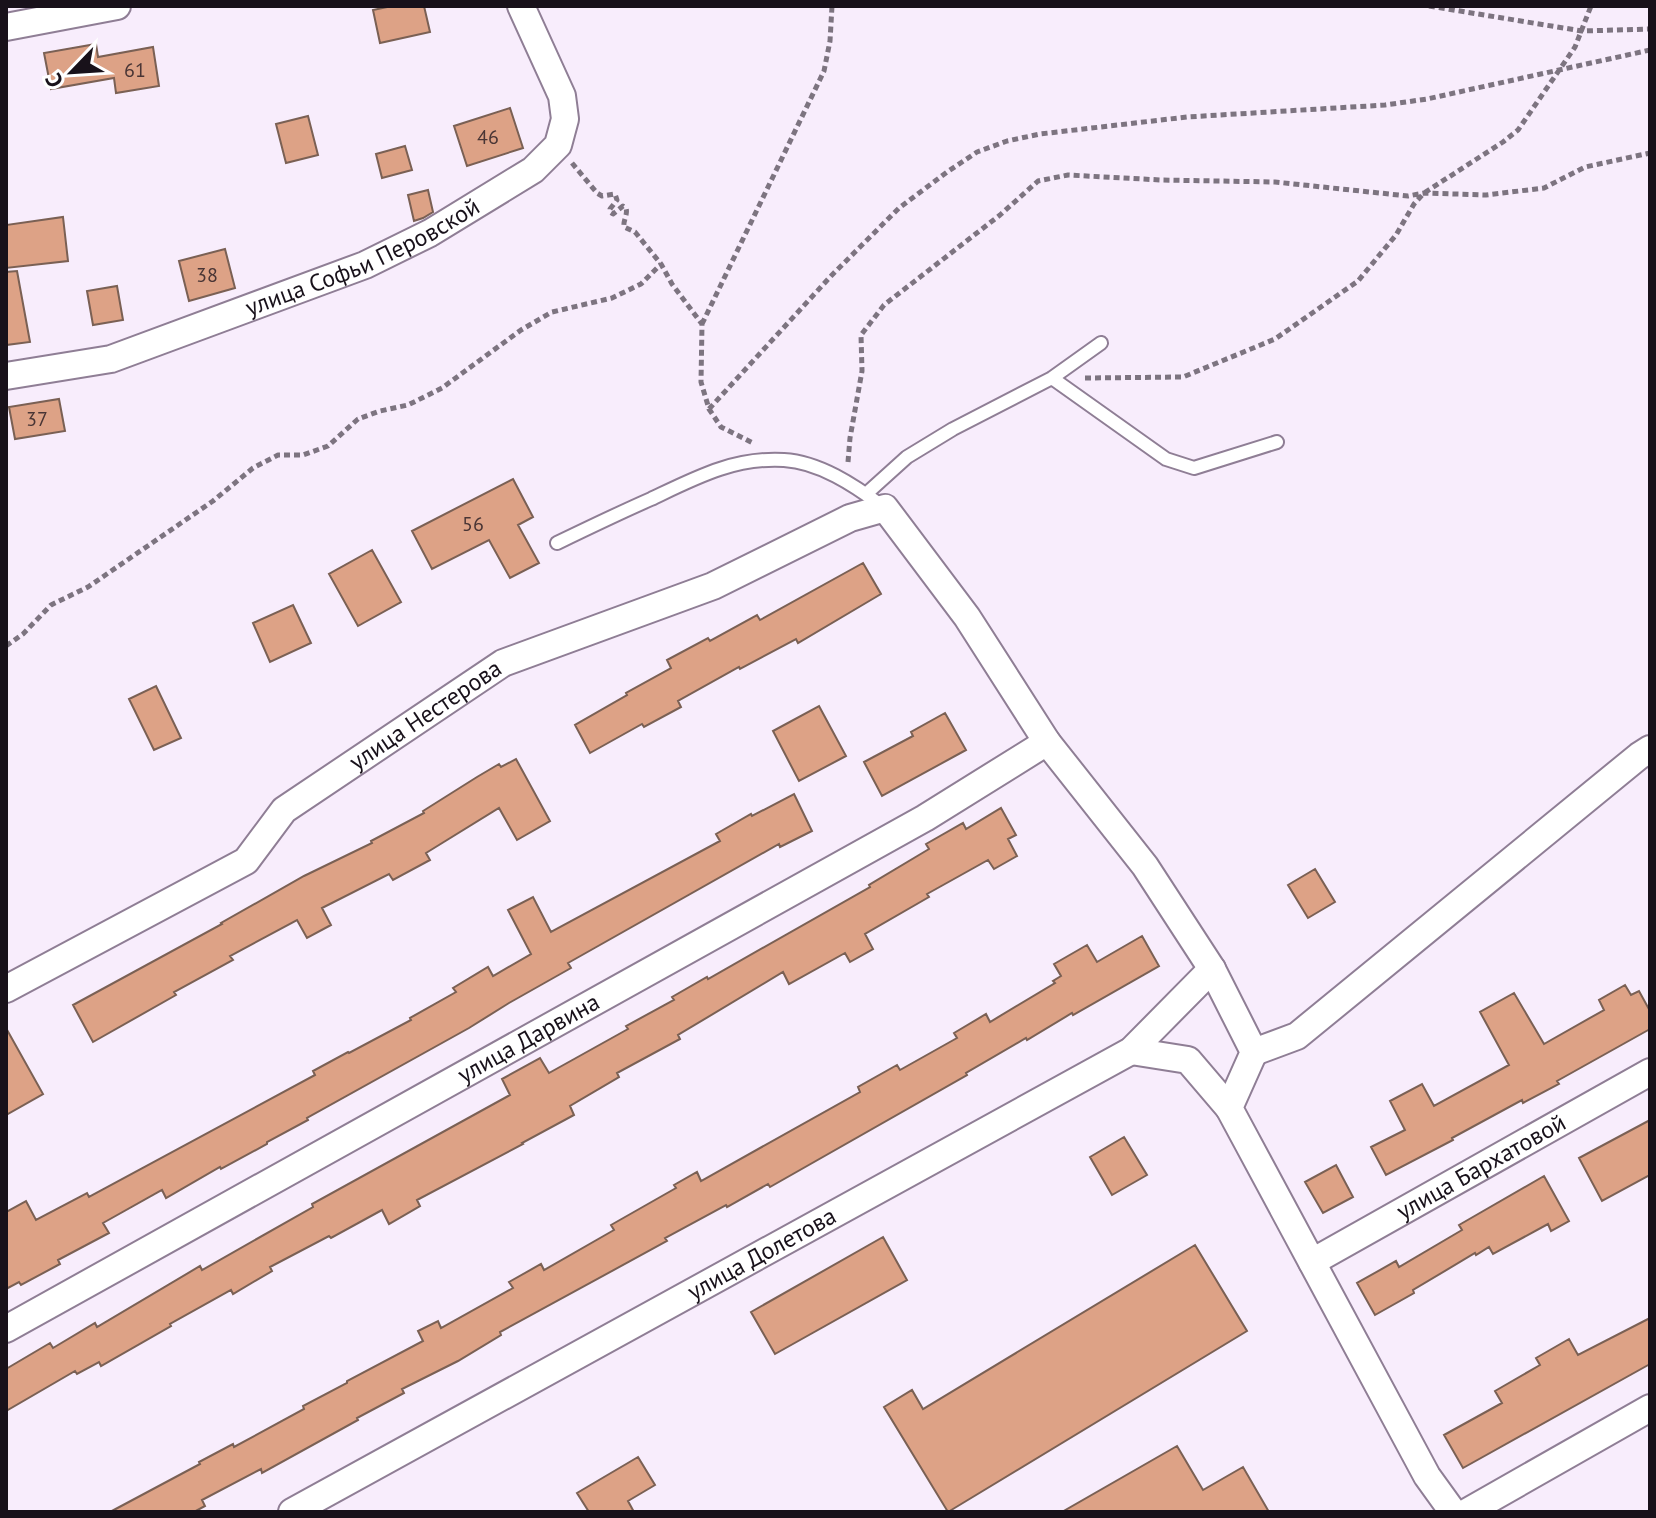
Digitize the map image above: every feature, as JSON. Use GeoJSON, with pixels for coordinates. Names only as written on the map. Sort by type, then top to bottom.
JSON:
{"type":"FeatureCollection","features":[{"type":"Feature","properties":{"kind":"street"},"geometry":{"type":"LineString","coordinates":[[6,27],[117,6]]}},
{"type":"Feature","properties":{"kind":"street"},"geometry":{"type":"LineString","coordinates":[[521,6],[562,96],[565,119],[558,145]]}},
{"type":"Feature","properties":{"kind":"street","name":"улица Софьи Перовской"},"geometry":{"type":"LineString","coordinates":[[6,376],[111,359],[365,265],[430,233],[533,170],[558,145]]}},
{"type":"Feature","properties":{"kind":"street"},"geometry":{"type":"LineString","coordinates":[[875,501],[967,617],[1047,742],[1145,866],[1212,969],[1254,1052]]}},
{"type":"Feature","properties":{"kind":"street","name":"улица Нестерова"},"geometry":{"type":"LineString","coordinates":[[6,989],[246,861],[284,810],[503,663],[713,586],[850,518],[875,501]]}},
{"type":"Feature","properties":{"kind":"street","name":"улица Дарвина"},"geometry":{"type":"LineString","coordinates":[[6,1329],[925,818],[1047,742]]}},
{"type":"Feature","properties":{"kind":"street"},"geometry":{"type":"LineString","coordinates":[[1229,1108],[1254,1052],[1297,1036],[1650,749]]}},
{"type":"Feature","properties":{"kind":"street","name":"улица Долетова"},"geometry":{"type":"LineString","coordinates":[[292,1512],[1131,1051],[1212,969]]}},
{"type":"Feature","properties":{"kind":"street"},"geometry":{"type":"LineString","coordinates":[[1131,1051],[1188,1060],[1229,1108],[1427,1476],[1453,1512]]}},
{"type":"Feature","properties":{"kind":"street","name":"улица Бархатовой"},"geometry":{"type":"LineString","coordinates":[[1312,1262],[1650,1072]]}},
{"type":"Feature","properties":{"kind":"street"},"geometry":{"type":"LineString","coordinates":[[1467,1512],[1650,1408]]}},
{"type":"Feature","properties":{"kind":"lane"},"geometry":{"type":"LineString","coordinates":[[557,543],[708,472],[747,461],[786,460],[818,468],[875,501],[907,457],[953,429],[1052,378],[1101,343]]}},
{"type":"Feature","properties":{"kind":"lane"},"geometry":{"type":"LineString","coordinates":[[1052,378],[1166,459],[1194,468],[1277,442]]}},
{"type":"Feature","properties":{"kind":"path"},"geometry":{"type":"LineString","coordinates":[[786,460],[721,427],[709,409],[701,382],[702,324],[824,71],[832,6]]}},
{"type":"Feature","properties":{"kind":"path"},"geometry":{"type":"LineString","coordinates":[[1429,6],[1582,31],[1650,29]]}},
{"type":"Feature","properties":{"kind":"path"},"geometry":{"type":"LineString","coordinates":[[1052,378],[1183,377],[1275,339],[1358,281],[1396,235],[1424,193],[1518,130],[1575,47],[1591,6]]}},
{"type":"Feature","properties":{"kind":"path"},"geometry":{"type":"LineString","coordinates":[[709,409],[831,276],[899,208],[977,152],[1040,134],[1187,117],[1385,105],[1427,99],[1650,50]]}},
{"type":"Feature","properties":{"kind":"path"},"geometry":{"type":"LineString","coordinates":[[558,145],[597,193],[602,196],[615,194],[617,200],[610,212],[613,214],[623,206],[626,208],[624,227],[635,232],[661,264],[702,324]]}},
{"type":"Feature","properties":{"kind":"path"},"geometry":{"type":"LineString","coordinates":[[847,483],[850,438],[862,371],[861,335],[884,305],[1000,215],[1038,181],[1068,175],[1275,182],[1408,196],[1424,193],[1486,195],[1544,188],[1585,167],[1650,153]]}},
{"type":"Feature","properties":{"kind":"path"},"geometry":{"type":"LineString","coordinates":[[6,646],[23,634],[51,605],[88,587],[213,501],[253,468],[278,455],[303,455],[328,446],[358,419],[408,405],[442,388],[521,330],[552,312],[612,298],[641,284],[661,264]]}},
{"type":"Feature","properties":{"kind":"building"},"geometry":{"type":"Polygon","coordinates":[[[392,6],[424,6],[430,32],[380,43],[373,10],[392,6]]]}},
{"type":"Feature","properties":{"kind":"building"},"geometry":{"type":"Polygon","coordinates":[[[96,44],[98,57],[153,47],[159,86],[116,93],[114,78],[51,89],[44,53],[96,44]]]}},
{"type":"Feature","properties":{"kind":"building"},"geometry":{"type":"Polygon","coordinates":[[[510,108],[523,148],[467,166],[454,126],[510,108]]]}},
{"type":"Feature","properties":{"kind":"building"},"geometry":{"type":"Polygon","coordinates":[[[308,116],[318,155],[286,163],[276,124],[308,116]]]}},
{"type":"Feature","properties":{"kind":"building"},"geometry":{"type":"Polygon","coordinates":[[[405,146],[412,170],[382,178],[376,154],[405,146]]]}},
{"type":"Feature","properties":{"kind":"building"},"geometry":{"type":"Polygon","coordinates":[[[428,190],[433,212],[414,221],[408,195],[428,190]]]}},
{"type":"Feature","properties":{"kind":"building"},"geometry":{"type":"Polygon","coordinates":[[[63,217],[68,261],[6,268],[6,225],[63,217]]]}},
{"type":"Feature","properties":{"kind":"building"},"geometry":{"type":"Polygon","coordinates":[[[225,249],[235,288],[189,301],[179,261],[225,249]]]}},
{"type":"Feature","properties":{"kind":"building"},"geometry":{"type":"Polygon","coordinates":[[[17,271],[30,342],[6,345],[6,272],[17,271]]]}},
{"type":"Feature","properties":{"kind":"building"},"geometry":{"type":"Polygon","coordinates":[[[117,286],[123,320],[93,325],[87,291],[117,286]]]}},
{"type":"Feature","properties":{"kind":"building"},"geometry":{"type":"Polygon","coordinates":[[[59,399],[65,431],[15,439],[9,407],[59,399]]]}},
{"type":"Feature","properties":{"kind":"building"},"geometry":{"type":"Polygon","coordinates":[[[513,479],[533,517],[518,525],[539,563],[510,578],[489,540],[432,569],[412,531],[513,479]]]}},
{"type":"Feature","properties":{"kind":"building"},"geometry":{"type":"Polygon","coordinates":[[[372,550],[401,602],[358,626],[329,574],[372,550]]]}},
{"type":"Feature","properties":{"kind":"building"},"geometry":{"type":"Polygon","coordinates":[[[863,563],[881,594],[798,643],[796,639],[739,667],[678,701],[681,707],[644,727],[642,724],[590,753],[575,725],[671,668],[667,660],[757,615],[760,620],[863,563]]]}},
{"type":"Feature","properties":{"kind":"building"},"geometry":{"type":"Polygon","coordinates":[[[293,605],[311,643],[270,662],[253,623],[293,605]]]}},
{"type":"Feature","properties":{"kind":"building"},"geometry":{"type":"Polygon","coordinates":[[[156,686],[181,738],[154,750],[129,699],[156,686]]]}},
{"type":"Feature","properties":{"kind":"building"},"geometry":{"type":"Polygon","coordinates":[[[819,706],[846,756],[799,781],[773,731],[819,706]]]}},
{"type":"Feature","properties":{"kind":"building"},"geometry":{"type":"Polygon","coordinates":[[[945,713],[966,750],[882,796],[864,762],[913,736],[911,732],[945,713]]]}},
{"type":"Feature","properties":{"kind":"building"},"geometry":{"type":"Polygon","coordinates":[[[516,759],[550,821],[517,840],[499,808],[426,853],[430,860],[393,880],[389,874],[322,908],[331,925],[307,938],[297,920],[230,956],[233,960],[93,1042],[73,1005],[304,876],[372,843],[499,764],[501,767],[516,759]]]}},
{"type":"Feature","properties":{"kind":"building"},"geometry":{"type":"Polygon","coordinates":[[[794,794],[812,831],[780,847],[779,844],[568,963],[571,968],[307,1118],[267,1144],[166,1198],[162,1190],[103,1223],[109,1233],[58,1260],[60,1264],[21,1285],[19,1282],[6,1289],[6,1212],[26,1201],[36,1220],[87,1193],[89,1197],[315,1075],[313,1071],[411,1020],[456,992],[453,988],[488,967],[493,976],[531,954],[508,910],[533,897],[551,932],[720,841],[716,834],[794,794]]]}},
{"type":"Feature","properties":{"kind":"building"},"geometry":{"type":"Polygon","coordinates":[[[1001,808],[1016,835],[1008,839],[1017,856],[994,869],[988,860],[865,934],[873,949],[850,962],[845,953],[789,984],[783,972],[678,1035],[680,1039],[617,1073],[619,1077],[570,1106],[574,1115],[417,1200],[420,1206],[389,1224],[382,1210],[270,1267],[272,1271],[233,1294],[231,1290],[101,1366],[99,1362],[77,1374],[75,1371],[6,1411],[6,1369],[50,1343],[53,1348],[95,1323],[97,1327],[200,1266],[202,1270],[313,1207],[312,1204],[510,1095],[502,1079],[540,1058],[549,1073],[628,1029],[626,1026],[674,1000],[672,997],[870,887],[929,849],[926,844],[963,823],[966,829],[1001,808]]]}},
{"type":"Feature","properties":{"kind":"building"},"geometry":{"type":"Polygon","coordinates":[[[1315,869],[1335,902],[1308,918],[1288,885],[1315,869]]]}},
{"type":"Feature","properties":{"kind":"building"},"geometry":{"type":"Polygon","coordinates":[[[1142,936],[1159,966],[1026,1038],[770,1187],[768,1184],[665,1238],[667,1241],[500,1332],[501,1335],[458,1361],[402,1389],[404,1393],[358,1420],[262,1473],[261,1469],[202,1500],[205,1506],[194,1512],[110,1512],[199,1462],[304,1409],[303,1406],[423,1341],[418,1331],[438,1321],[441,1328],[513,1288],[509,1282],[541,1264],[544,1270],[614,1230],[611,1225],[676,1188],[674,1185],[697,1172],[701,1181],[860,1092],[858,1087],[897,1065],[900,1070],[957,1038],[954,1033],[986,1014],[990,1022],[1055,983],[1053,981],[1061,976],[1054,964],[1087,945],[1097,962],[1142,936]]]}},
{"type":"Feature","properties":{"kind":"building"},"geometry":{"type":"Polygon","coordinates":[[[1625,985],[1631,995],[1639,991],[1650,1011],[1650,1029],[1557,1081],[1559,1084],[1523,1103],[1522,1100],[1386,1175],[1371,1147],[1405,1130],[1390,1101],[1422,1084],[1434,1106],[1509,1065],[1480,1012],[1514,993],[1544,1044],[1604,1010],[1599,1000],[1625,985]]]}},
{"type":"Feature","properties":{"kind":"building"},"geometry":{"type":"Polygon","coordinates":[[[6,1028],[43,1094],[6,1115],[6,1028]]]}},
{"type":"Feature","properties":{"kind":"building"},"geometry":{"type":"Polygon","coordinates":[[[1650,1120],[1650,1175],[1602,1201],[1579,1158],[1650,1120]]]}},
{"type":"Feature","properties":{"kind":"building"},"geometry":{"type":"Polygon","coordinates":[[[1124,1137],[1147,1175],[1112,1195],[1090,1157],[1124,1137]]]}},
{"type":"Feature","properties":{"kind":"building"},"geometry":{"type":"Polygon","coordinates":[[[1336,1165],[1353,1197],[1323,1213],[1305,1182],[1336,1165]]]}},
{"type":"Feature","properties":{"kind":"building"},"geometry":{"type":"Polygon","coordinates":[[[1544,1176],[1569,1221],[1551,1231],[1548,1224],[1493,1254],[1489,1247],[1475,1253],[1375,1315],[1357,1283],[1396,1261],[1399,1267],[1462,1230],[1459,1225],[1544,1176]]]}},
{"type":"Feature","properties":{"kind":"building"},"geometry":{"type":"Polygon","coordinates":[[[883,1237],[907,1280],[775,1354],[751,1312],[883,1237]]]}},
{"type":"Feature","properties":{"kind":"building"},"geometry":{"type":"Polygon","coordinates":[[[1195,1245],[1247,1331],[948,1512],[884,1407],[912,1390],[923,1409],[1195,1245]]]}},
{"type":"Feature","properties":{"kind":"building"},"geometry":{"type":"Polygon","coordinates":[[[1650,1318],[1650,1364],[1463,1468],[1444,1435],[1502,1403],[1495,1391],[1540,1365],[1536,1358],[1569,1339],[1578,1355],[1650,1318]]]}},
{"type":"Feature","properties":{"kind":"building"},"geometry":{"type":"Polygon","coordinates":[[[1177,1446],[1203,1490],[1243,1467],[1269,1512],[1062,1512],[1177,1446]]]}},
{"type":"Feature","properties":{"kind":"building"},"geometry":{"type":"Polygon","coordinates":[[[638,1457],[655,1485],[628,1501],[634,1512],[589,1512],[577,1493],[638,1457]]]}}]}
